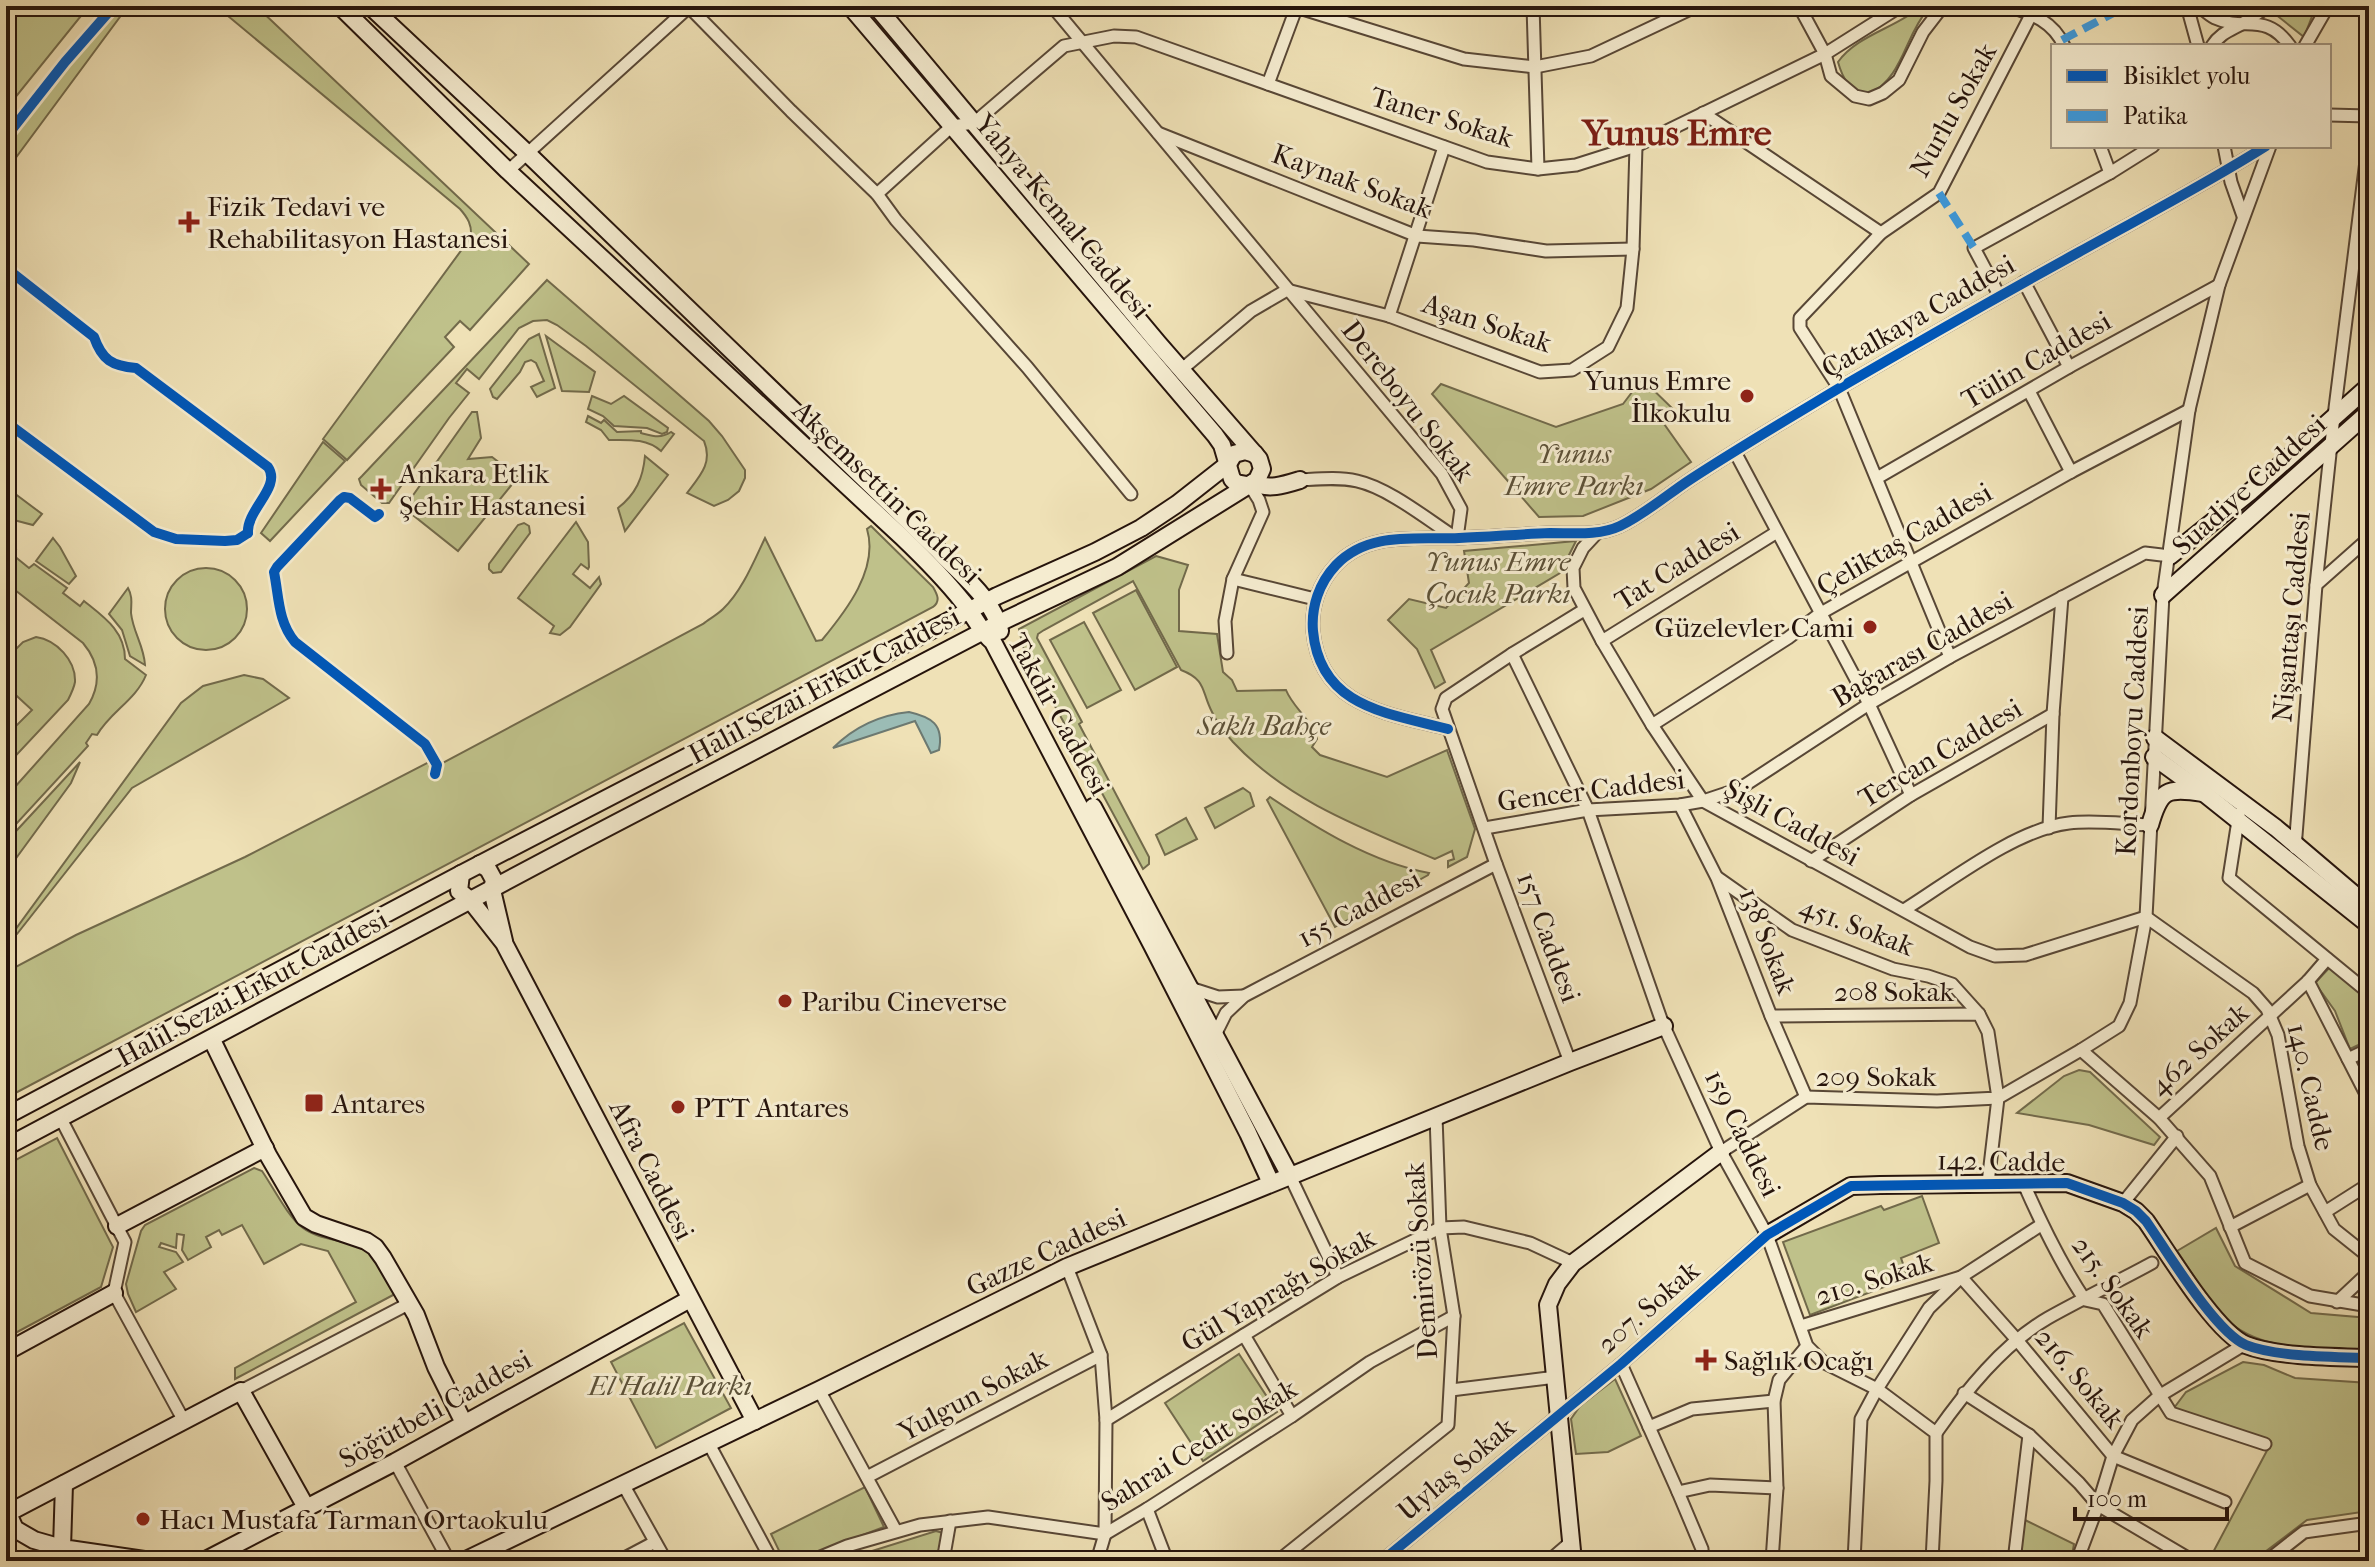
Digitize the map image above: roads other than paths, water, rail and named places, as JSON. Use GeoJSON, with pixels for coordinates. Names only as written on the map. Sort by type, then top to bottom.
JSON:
{"type":"FeatureCollection","features":[{"type":"Feature","properties":{"kind":"main road","name":"Akşemsettin Caddesi"},"geometry":{"type":"LineString","coordinates":[[340,6],[508,171],[902,537],[938,572],[970,610],[987,601],[527,153],[370,6]]}},
{"type":"Feature","properties":{"kind":"main road","name":"Yahya Kemal Caddesi"},"geometry":{"type":"LineString","coordinates":[[850,6],[1215,435],[1228,464]]}},
{"type":"Feature","properties":{"kind":"main road","name":"Yahya Kemal Caddesi"},"geometry":{"type":"LineString","coordinates":[[876,6],[1181,370],[1257,456]]}},
{"type":"Feature","properties":{"kind":"main road","name":"Suadiye Caddesi"},"geometry":{"type":"LineString","coordinates":[[2170,556],[2250,492],[2369,386]]}},
{"type":"Feature","properties":{"kind":"main road","name":"Suadiye Caddesi"},"geometry":{"type":"LineString","coordinates":[[2163,595],[2369,412]]}},
{"type":"Feature","properties":{"kind":"main road","name":"Halil Sezai Erkut Caddesi"},"geometry":{"type":"LineString","coordinates":[[1250,484],[1117,567],[999,623],[987,601],[1141,528],[1177,504],[1239,452],[1257,456]]}},
{"type":"Feature","properties":{"kind":"main road"},"geometry":{"type":"LineString","coordinates":[[1250,484],[1260,475],[1261,464],[1257,456]]}},
{"type":"Feature","properties":{"kind":"main road"},"geometry":{"type":"LineString","coordinates":[[1257,456],[1272,470],[1300,480]]}},
{"type":"Feature","properties":{"kind":"main road"},"geometry":{"type":"LineString","coordinates":[[1228,464],[1232,479],[1242,485],[1263,487],[1300,480]]}},
{"type":"Feature","properties":{"kind":"main road","name":"Halil Sezai Erkut Caddesi"},"geometry":{"type":"LineString","coordinates":[[6,1116],[480,864],[970,610],[982,632],[6,1147]]}},
{"type":"Feature","properties":{"kind":"main road","name":"Takdir Caddesi"},"geometry":{"type":"LineString","coordinates":[[1271,1183],[1083,811],[993,642],[982,632],[999,623],[1001,637],[1290,1176]]}},
{"type":"Feature","properties":{"kind":"main road"},"geometry":{"type":"LineString","coordinates":[[2155,738],[2241,802],[2369,907]]}},
{"type":"Feature","properties":{"kind":"main road"},"geometry":{"type":"LineString","coordinates":[[2154,757],[2369,925]]}},
{"type":"Feature","properties":{"kind":"main road"},"geometry":{"type":"LineString","coordinates":[[2150,825],[2157,800],[2168,793],[2184,790],[2205,794]]}},
{"type":"Feature","properties":{"kind":"main road"},"geometry":{"type":"LineString","coordinates":[[480,864],[492,875],[492,890]]}},
{"type":"Feature","properties":{"kind":"main road"},"geometry":{"type":"LineString","coordinates":[[461,874],[459,891],[471,901]]}},
{"type":"Feature","properties":{"kind":"main road","name":"Afra Caddesi"},"geometry":{"type":"LineString","coordinates":[[492,890],[504,943]]}},
{"type":"Feature","properties":{"kind":"main road","name":"Afra Caddesi"},"geometry":{"type":"LineString","coordinates":[[471,901],[504,943],[755,1421]]}},
{"type":"Feature","properties":{"kind":"main road","name":"Gazze Caddesi"},"geometry":{"type":"LineString","coordinates":[[464,1561],[624,1486],[1067,1267],[1664,1026]]}},
{"type":"Feature","properties":{"kind":"main road"},"geometry":{"type":"LineString","coordinates":[[212,1040],[265,1148],[304,1217],[371,1244],[383,1258],[410,1303],[436,1367],[464,1423]]}},
{"type":"Feature","properties":{"kind":"main road"},"geometry":{"type":"LineString","coordinates":[[117,1226],[265,1148]]}},
{"type":"Feature","properties":{"kind":"main road"},"geometry":{"type":"LineString","coordinates":[[1573,1561],[1548,1305],[1557,1284],[1573,1263],[1721,1152]]}},
{"type":"Feature","properties":{"kind":"main road","name":"142. Cadde"},"geometry":{"type":"LineString","coordinates":[[1767,1235],[1851,1186],[2067,1183],[2123,1203],[2136,1211],[2213,1317],[2245,1344],[2277,1351],[2369,1358]]}},
{"type":"Feature","properties":{"kind":"main road"},"geometry":{"type":"LineString","coordinates":[[6,1352],[114,1293]]}},
{"type":"Feature","properties":{"kind":"main road","name":"Söğütbeli Caddesi"},"geometry":{"type":"LineString","coordinates":[[204,1561],[395,1462],[690,1299]]}},
{"type":"Feature","properties":{"kind":"main road"},"geometry":{"type":"LineString","coordinates":[[151,1561],[61,1555],[11,1532],[7,1511],[241,1391],[307,1509]]}},
{"type":"Feature","properties":{"kind":"main road"},"geometry":{"type":"LineString","coordinates":[[61,1555],[64,1484]]}},
{"type":"Feature","properties":{"kind":"street","name":"Dereboyu Sokak"},"geometry":{"type":"LineString","coordinates":[[1052,6],[1442,474],[1461,509],[1457,538]]}},
{"type":"Feature","properties":{"kind":"street"},"geometry":{"type":"LineString","coordinates":[[1268,84],[1295,6],[1464,59],[1535,67],[1591,56],[1697,6]]}},
{"type":"Feature","properties":{"kind":"street"},"geometry":{"type":"LineString","coordinates":[[1533,6],[1538,169]]}},
{"type":"Feature","properties":{"kind":"street"},"geometry":{"type":"LineString","coordinates":[[1799,6],[1825,54],[1831,76],[1855,96],[1869,99],[1877,97],[1899,80],[1923,32],[1943,6]]}},
{"type":"Feature","properties":{"kind":"street","name":"Taner Sokak"},"geometry":{"type":"LineString","coordinates":[[974,123],[1064,46],[1114,36],[1136,37],[1487,162],[1538,169],[1576,165],[1636,146],[1825,54],[1901,6]]}},
{"type":"Feature","properties":{"kind":"street"},"geometry":{"type":"LineString","coordinates":[[2008,6],[2032,13],[2049,26],[2063,44]]}},
{"type":"Feature","properties":{"kind":"street"},"geometry":{"type":"LineString","coordinates":[[2187,6],[2197,44]]}},
{"type":"Feature","properties":{"kind":"street"},"geometry":{"type":"LineString","coordinates":[[2199,6],[2215,18],[2242,24],[2268,6]]}},
{"type":"Feature","properties":{"kind":"street"},"geometry":{"type":"LineString","coordinates":[[2306,44],[2328,6]]}},
{"type":"Feature","properties":{"kind":"street"},"geometry":{"type":"LineString","coordinates":[[508,171],[689,7],[877,194],[896,220],[1027,367],[1131,494]]}},
{"type":"Feature","properties":{"kind":"street","name":"Nurlu Sokak"},"geometry":{"type":"LineString","coordinates":[[1839,388],[1800,328],[1800,318],[1881,233],[1939,193],[2032,13]]}},
{"type":"Feature","properties":{"kind":"street"},"geometry":{"type":"LineString","coordinates":[[2213,44],[2229,28],[2257,23],[2271,27],[2283,35],[2289,44]]}},
{"type":"Feature","properties":{"kind":"street"},"geometry":{"type":"LineString","coordinates":[[1703,113],[1881,233]]}},
{"type":"Feature","properties":{"kind":"street"},"geometry":{"type":"LineString","coordinates":[[2331,115],[2369,116]]}},
{"type":"Feature","properties":{"kind":"street"},"geometry":{"type":"LineString","coordinates":[[877,194],[952,126],[974,123]]}},
{"type":"Feature","properties":{"kind":"street","name":"Kaynak Sokak"},"geometry":{"type":"LineString","coordinates":[[1157,133],[1417,236],[1474,240],[1546,251],[1633,249]]}},
{"type":"Feature","properties":{"kind":"street","name":"Nişantaşı Caddesi"},"geometry":{"type":"LineString","coordinates":[[2294,864],[2316,585],[2369,137]]}},
{"type":"Feature","properties":{"kind":"street","name":"Aşan Sokak"},"geometry":{"type":"LineString","coordinates":[[1287,290],[1389,316],[1540,372],[1572,370],[1608,347],[1627,308],[1633,249],[1636,146]]}},
{"type":"Feature","properties":{"kind":"street"},"geometry":{"type":"LineString","coordinates":[[1389,316],[1444,147]]}},
{"type":"Feature","properties":{"kind":"street"},"geometry":{"type":"LineString","coordinates":[[2101,148],[2110,173]]}},
{"type":"Feature","properties":{"kind":"street"},"geometry":{"type":"LineString","coordinates":[[1999,295],[1974,248],[2150,148]]}},
{"type":"Feature","properties":{"kind":"street"},"geometry":{"type":"LineString","coordinates":[[2224,148],[2243,217]]}},
{"type":"Feature","properties":{"kind":"street","name":"Çatalkaya Caddesi"},"geometry":{"type":"LineString","coordinates":[[1597,533],[1619,527],[1839,388],[1999,295],[2265,148]]}},
{"type":"Feature","properties":{"kind":"street","name":"Kordonboyu Caddesi"},"geometry":{"type":"LineString","coordinates":[[1998,1098],[2119,1026],[2130,1003],[2146,917],[2163,595],[2189,410],[2219,285],[2267,148]]}},
{"type":"Feature","properties":{"kind":"street"},"geometry":{"type":"LineString","coordinates":[[2024,282],[2069,367]]}},
{"type":"Feature","properties":{"kind":"street","name":"Tülin Caddesi"},"geometry":{"type":"LineString","coordinates":[[1877,478],[2219,285]]}},
{"type":"Feature","properties":{"kind":"street"},"geometry":{"type":"LineString","coordinates":[[1181,370],[1251,311],[1287,290]]}},
{"type":"Feature","properties":{"kind":"street"},"geometry":{"type":"LineString","coordinates":[[1839,388],[1950,657]]}},
{"type":"Feature","properties":{"kind":"street"},"geometry":{"type":"LineString","coordinates":[[2029,391],[2071,472]]}},
{"type":"Feature","properties":{"kind":"street","name":"Çeliktaş Caddesi"},"geometry":{"type":"LineString","coordinates":[[1652,725],[1788,638],[1821,613],[2071,472],[2189,410]]}},
{"type":"Feature","properties":{"kind":"street"},"geometry":{"type":"LineString","coordinates":[[1735,452],[1869,704],[1911,795]]}},
{"type":"Feature","properties":{"kind":"street"},"geometry":{"type":"LineString","coordinates":[[1300,480],[1358,481],[1385,491],[1457,538]]}},
{"type":"Feature","properties":{"kind":"street"},"geometry":{"type":"LineString","coordinates":[[1227,653],[1225,621],[1233,579],[1263,512],[1250,484]]}},
{"type":"Feature","properties":{"kind":"street","name":"Tat Caddesi"},"geometry":{"type":"LineString","coordinates":[[1602,641],[1777,532]]}},
{"type":"Feature","properties":{"kind":"street"},"geometry":{"type":"LineString","coordinates":[[1448,729],[1372,709],[1351,699],[1322,668],[1314,647],[1312,624],[1315,599],[1334,567],[1350,553],[1368,544],[1394,538],[1597,533]]}},
{"type":"Feature","properties":{"kind":"street","name":"Şişli Caddesi"},"geometry":{"type":"LineString","coordinates":[[1597,533],[1583,548],[1573,568],[1574,588],[1652,725],[1703,801],[1970,947],[1995,956],[2025,955],[2146,917]]}},
{"type":"Feature","properties":{"kind":"street"},"geometry":{"type":"LineString","coordinates":[[2316,585],[2369,538]]}},
{"type":"Feature","properties":{"kind":"street","name":"Bağarası Caddesi"},"geometry":{"type":"LineString","coordinates":[[1703,801],[1739,789],[1869,704],[2145,553],[2170,556]]}},
{"type":"Feature","properties":{"kind":"street"},"geometry":{"type":"LineString","coordinates":[[1233,579],[1315,599]]}},
{"type":"Feature","properties":{"kind":"street"},"geometry":{"type":"LineString","coordinates":[[2049,828],[2053,714],[2062,597]]}},
{"type":"Feature","properties":{"kind":"street"},"geometry":{"type":"LineString","coordinates":[[1512,654],[1584,610]]}},
{"type":"Feature","properties":{"kind":"street","name":"157 Caddesi"},"geometry":{"type":"LineString","coordinates":[[1512,654],[1446,698],[1442,709],[1570,1062]]}},
{"type":"Feature","properties":{"kind":"street","name":"159 Caddesi"},"geometry":{"type":"LineString","coordinates":[[1512,654],[1588,810],[1664,1026],[1721,1152],[1767,1235],[1807,1346]]}},
{"type":"Feature","properties":{"kind":"street","name":"Tercan Caddesi"},"geometry":{"type":"LineString","coordinates":[[1811,861],[1911,795],[2053,714]]}},
{"type":"Feature","properties":{"kind":"street","name":"Gencer Caddesi"},"geometry":{"type":"LineString","coordinates":[[1485,828],[1588,810],[1703,801]]}},
{"type":"Feature","properties":{"kind":"street"},"geometry":{"type":"LineString","coordinates":[[2241,802],[2229,878],[2369,993]]}},
{"type":"Feature","properties":{"kind":"street","name":"138 Sokak"},"geometry":{"type":"LineString","coordinates":[[1680,805],[1717,878],[1806,1097]]}},
{"type":"Feature","properties":{"kind":"street"},"geometry":{"type":"LineString","coordinates":[[1904,910],[2008,845],[2049,828],[2069,823],[2150,825]]}},
{"type":"Feature","properties":{"kind":"street","name":"155 Caddesi"},"geometry":{"type":"LineString","coordinates":[[1215,1035],[1226,1013],[1244,996],[1496,864]]}},
{"type":"Feature","properties":{"kind":"street","name":"451. Sokak"},"geometry":{"type":"LineString","coordinates":[[1717,878],[1792,930],[1893,969],[1952,984],[1979,1014]]}},
{"type":"Feature","properties":{"kind":"street","name":"140. Cadde"},"geometry":{"type":"LineString","coordinates":[[2146,917],[2253,993],[2267,1009],[2278,1035],[2298,1146],[2310,1185],[2334,1229],[2369,1257]]}},
{"type":"Feature","properties":{"kind":"street","name":"462 Sokak"},"geometry":{"type":"LineString","coordinates":[[2159,1118],[2308,981],[2327,959]]}},
{"type":"Feature","properties":{"kind":"street"},"geometry":{"type":"LineString","coordinates":[[2308,981],[2369,1100]]}},
{"type":"Feature","properties":{"kind":"street"},"geometry":{"type":"LineString","coordinates":[[1190,988],[1218,997],[1244,996]]}},
{"type":"Feature","properties":{"kind":"street","name":"208 Sokak"},"geometry":{"type":"LineString","coordinates":[[1771,1016],[1979,1014],[1988,1032],[1998,1098]]}},
{"type":"Feature","properties":{"kind":"street"},"geometry":{"type":"LineString","coordinates":[[2348,1059],[2369,1049]]}},
{"type":"Feature","properties":{"kind":"street"},"geometry":{"type":"LineString","coordinates":[[2081,1050],[2159,1118],[2210,1176],[2245,1263],[2310,1296],[2369,1306]]}},
{"type":"Feature","properties":{"kind":"street","name":"209 Sokak"},"geometry":{"type":"LineString","coordinates":[[1721,1152],[1806,1097],[1937,1101],[1998,1098]]}},
{"type":"Feature","properties":{"kind":"street"},"geometry":{"type":"LineString","coordinates":[[1988,1183],[1998,1098]]}},
{"type":"Feature","properties":{"kind":"street","name":"Demirözü Sokak"},"geometry":{"type":"LineString","coordinates":[[1278,1561],[1448,1425],[1454,1316],[1440,1228],[1436,1116]]}},
{"type":"Feature","properties":{"kind":"street"},"geometry":{"type":"LineString","coordinates":[[61,1119],[125,1242],[114,1293],[184,1421]]}},
{"type":"Feature","properties":{"kind":"street"},"geometry":{"type":"LineString","coordinates":[[2123,1203],[2177,1136]]}},
{"type":"Feature","properties":{"kind":"street"},"geometry":{"type":"LineString","coordinates":[[1290,1176],[1338,1277]]}},
{"type":"Feature","properties":{"kind":"street","name":"215. Sokak"},"geometry":{"type":"LineString","coordinates":[[2023,1182],[2041,1225],[2067,1273],[2085,1300],[2103,1304],[2171,1413],[2265,1444]]}},
{"type":"Feature","properties":{"kind":"street"},"geometry":{"type":"LineString","coordinates":[[2325,1212],[2369,1184]]}},
{"type":"Feature","properties":{"kind":"street"},"geometry":{"type":"LineString","coordinates":[[2230,1227],[2310,1185]]}},
{"type":"Feature","properties":{"kind":"street"},"geometry":{"type":"LineString","coordinates":[[1854,1561],[1861,1419],[1877,1389],[1929,1308],[1961,1277],[2041,1225]]}},
{"type":"Feature","properties":{"kind":"street","name":"Gül Yaprağı Sokak"},"geometry":{"type":"LineString","coordinates":[[1106,1420],[1338,1277],[1440,1228],[1464,1227],[1530,1243],[1573,1263]]}},
{"type":"Feature","properties":{"kind":"street","name":"207. Sokak"},"geometry":{"type":"LineString","coordinates":[[1560,1414],[1767,1235]]}},
{"type":"Feature","properties":{"kind":"street"},"geometry":{"type":"LineString","coordinates":[[1932,1561],[1936,1433],[1964,1393],[2017,1340],[2046,1319],[2152,1263]]}},
{"type":"Feature","properties":{"kind":"street"},"geometry":{"type":"LineString","coordinates":[[1067,1267],[1101,1355],[1106,1420],[1105,1534],[1097,1561]]}},
{"type":"Feature","properties":{"kind":"street"},"geometry":{"type":"LineString","coordinates":[[2337,1302],[2369,1272]]}},
{"type":"Feature","properties":{"kind":"street","name":"210. Sokak"},"geometry":{"type":"LineString","coordinates":[[1801,1326],[1961,1277]]}},
{"type":"Feature","properties":{"kind":"street","name":"216. Sokak"},"geometry":{"type":"LineString","coordinates":[[1961,1277],[2113,1456],[2225,1502]]}},
{"type":"Feature","properties":{"kind":"street"},"geometry":{"type":"LineString","coordinates":[[241,1391],[410,1303]]}},
{"type":"Feature","properties":{"kind":"street","name":"Sahrai Cedit Sokak"},"geometry":{"type":"LineString","coordinates":[[811,1561],[847,1546],[920,1525],[988,1517],[1105,1534],[1292,1416],[1370,1362],[1454,1316]]}},
{"type":"Feature","properties":{"kind":"street"},"geometry":{"type":"LineString","coordinates":[[1244,1335],[1292,1416]]}},
{"type":"Feature","properties":{"kind":"street"},"geometry":{"type":"LineString","coordinates":[[2077,1561],[2113,1456],[2132,1420],[2159,1396],[2245,1344]]}},
{"type":"Feature","properties":{"kind":"street"},"geometry":{"type":"LineString","coordinates":[[1772,1561],[1777,1488],[1774,1401],[1779,1380],[1807,1346],[1823,1362],[1877,1389],[1936,1433]]}},
{"type":"Feature","properties":{"kind":"street","name":"Yulgun Sokak"},"geometry":{"type":"LineString","coordinates":[[867,1477],[1101,1355]]}},
{"type":"Feature","properties":{"kind":"street"},"geometry":{"type":"LineString","coordinates":[[1621,1364],[1702,1549],[1703,1561]]}},
{"type":"Feature","properties":{"kind":"street"},"geometry":{"type":"LineString","coordinates":[[1451,1390],[1556,1377]]}},
{"type":"Feature","properties":{"kind":"street"},"geometry":{"type":"LineString","coordinates":[[819,1390],[896,1531]]}},
{"type":"Feature","properties":{"kind":"street"},"geometry":{"type":"LineString","coordinates":[[1964,1393],[2029,1435],[2098,1505],[2193,1561]]}},
{"type":"Feature","properties":{"kind":"street"},"geometry":{"type":"LineString","coordinates":[[1649,1427],[1692,1409],[1774,1401]]}},
{"type":"Feature","properties":{"kind":"street","name":"Uylaş Sokak"},"geometry":{"type":"LineString","coordinates":[[1382,1561],[1560,1414]]}},
{"type":"Feature","properties":{"kind":"street"},"geometry":{"type":"LineString","coordinates":[[2014,1561],[2029,1435]]}},
{"type":"Feature","properties":{"kind":"street"},"geometry":{"type":"LineString","coordinates":[[709,1444],[772,1561]]}},
{"type":"Feature","properties":{"kind":"street"},"geometry":{"type":"LineString","coordinates":[[395,1462],[449,1561]]}},
{"type":"Feature","properties":{"kind":"street"},"geometry":{"type":"LineString","coordinates":[[1678,1492],[1710,1485],[1777,1488]]}},
{"type":"Feature","properties":{"kind":"street"},"geometry":{"type":"LineString","coordinates":[[624,1486],[666,1561]]}},
{"type":"Feature","properties":{"kind":"street"},"geometry":{"type":"LineString","coordinates":[[1147,1509],[1167,1561]]}},
{"type":"Feature","properties":{"kind":"street"},"geometry":{"type":"LineString","coordinates":[[943,1561],[950,1521]]}},
{"type":"Feature","properties":{"kind":"street"},"geometry":{"type":"LineString","coordinates":[[2267,1561],[2304,1532],[2369,1523]]}},
{"type":"Feature","properties":{"kind":"street"},"geometry":{"type":"LineString","coordinates":[[619,1561],[655,1542]]}},
{"type":"Feature","properties":{"kind":"street"},"geometry":{"type":"LineString","coordinates":[[1549,1561],[1571,1542]]}},
{"type":"Feature","properties":{"kind":"water"},"geometry":{"type":"Polygon","coordinates":[[[909,712],[924,716],[938,728],[939,750],[931,753],[915,721],[833,748],[868,723],[909,712]]]}},
{"type":"Feature","properties":{"kind":"place","name":"Fizik Tedavi ve Rehabilitasyon Hastanesi"},"geometry":{"type":"Point","coordinates":[189,222]}},
{"type":"Feature","properties":{"kind":"place","name":"Yunus Emre İlkokulu"},"geometry":{"type":"Point","coordinates":[1747,396]}},
{"type":"Feature","properties":{"kind":"place","name":"Ankara Etlik Şehir Hastanesi"},"geometry":{"type":"Point","coordinates":[381,489]}},
{"type":"Feature","properties":{"kind":"place","name":"Güzelevler Cami"},"geometry":{"type":"Point","coordinates":[1870,627]}},
{"type":"Feature","properties":{"kind":"place","name":"Paribu Cineverse"},"geometry":{"type":"Point","coordinates":[785,1001]}},
{"type":"Feature","properties":{"kind":"place","name":"Antares"},"geometry":{"type":"Point","coordinates":[314,1103]}},
{"type":"Feature","properties":{"kind":"place","name":"PTT Antares"},"geometry":{"type":"Point","coordinates":[678,1107]}},
{"type":"Feature","properties":{"kind":"place","name":"Sağlık Ocağı"},"geometry":{"type":"Point","coordinates":[1706,1360]}},
{"type":"Feature","properties":{"kind":"place","name":"Hacı Mustafa Tarman Ortaokulu"},"geometry":{"type":"Point","coordinates":[143,1519]}},
{"type":"Feature","properties":{"kind":"district","name":"Yunus Emre"},"geometry":{"type":"Point","coordinates":[1677,133]}},
{"type":"Feature","properties":{"kind":"park label","name":"Yunus Emre Parkı"},"geometry":{"type":"Point","coordinates":[1574,469]}},
{"type":"Feature","properties":{"kind":"park label","name":"Yunus Emre Çocuk Parkı"},"geometry":{"type":"Point","coordinates":[1498,577]}},
{"type":"Feature","properties":{"kind":"park label","name":"Saklı Bahçe"},"geometry":{"type":"Point","coordinates":[1264,725]}},
{"type":"Feature","properties":{"kind":"park label","name":"El Halil Parkı"},"geometry":{"type":"Point","coordinates":[670,1385]}}]}
